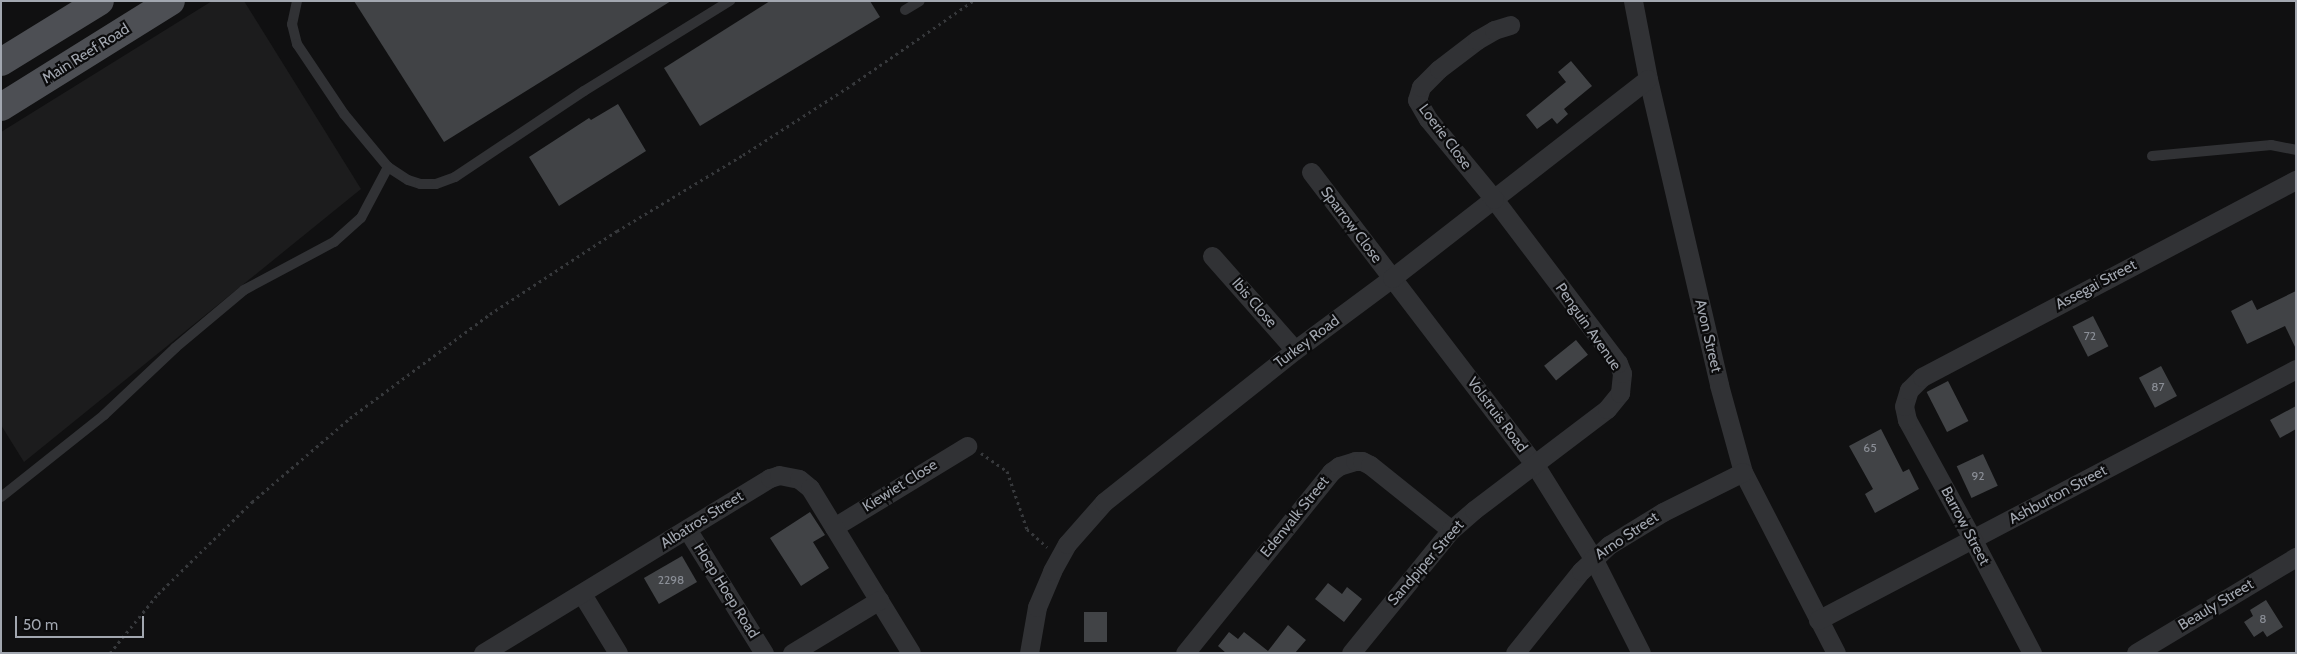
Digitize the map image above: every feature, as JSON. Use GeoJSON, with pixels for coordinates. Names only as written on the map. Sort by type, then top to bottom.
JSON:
{"type":"FeatureCollection","features":[{"type":"Feature","properties":{"kind":"main road"},"geometry":{"type":"LineString","coordinates":[[1,62],[100,1]]}},
{"type":"Feature","properties":{"kind":"main road","name":"Main Reef Road"},"geometry":{"type":"LineString","coordinates":[[1,107],[171,1]]}},
{"type":"Feature","properties":{"kind":"street","name":"Avon Street"},"geometry":{"type":"LineString","coordinates":[[1633,1],[1648,79],[1719,385],[1743,472],[1836,653]]}},
{"type":"Feature","properties":{"kind":"street","name":"Loerie Close"},"geometry":{"type":"LineString","coordinates":[[1494,200],[1420,108],[1418,92],[1432,75],[1477,40],[1494,30],[1510,24]]}},
{"type":"Feature","properties":{"kind":"street","name":"Turkey Road"},"geometry":{"type":"LineString","coordinates":[[1029,653],[1037,607],[1061,555],[1083,524],[1104,502],[1295,350],[1494,200],[1648,79]]}},
{"type":"Feature","properties":{"kind":"street","name":"Sparrow Close"},"geometry":{"type":"LineString","coordinates":[[1310,172],[1392,278]]}},
{"type":"Feature","properties":{"kind":"street","name":"Assegai Street"},"geometry":{"type":"LineString","coordinates":[[1905,398],[1909,390],[1922,378],[2296,180]]}},
{"type":"Feature","properties":{"kind":"street","name":"Penguin Avenue"},"geometry":{"type":"LineString","coordinates":[[1494,200],[1613,357],[1622,373],[1620,393],[1607,410],[1535,465]]}},
{"type":"Feature","properties":{"kind":"street","name":"Ibis Close"},"geometry":{"type":"LineString","coordinates":[[1212,256],[1295,350]]}},
{"type":"Feature","properties":{"kind":"street","name":"Volstruis Road"},"geometry":{"type":"LineString","coordinates":[[1392,278],[1535,465],[1593,558],[1641,653]]}},
{"type":"Feature","properties":{"kind":"street","name":"Ashburton Street"},"geometry":{"type":"LineString","coordinates":[[1818,620],[1974,540],[2296,369]]}},
{"type":"Feature","properties":{"kind":"street","name":"Barrow Street"},"geometry":{"type":"LineString","coordinates":[[1905,398],[1904,414],[1974,540],[2032,653]]}},
{"type":"Feature","properties":{"kind":"street","name":"Kiewiet Close"},"geometry":{"type":"LineString","coordinates":[[834,527],[967,446]]}},
{"type":"Feature","properties":{"kind":"street","name":"Edenvalk Street"},"geometry":{"type":"LineString","coordinates":[[1185,653],[1331,472],[1339,466],[1355,461],[1362,461],[1370,465],[1451,530]]}},
{"type":"Feature","properties":{"kind":"street","name":"Sandpiper Street"},"geometry":{"type":"LineString","coordinates":[[1351,653],[1451,530],[1474,510],[1535,465]]}},
{"type":"Feature","properties":{"kind":"street","name":"Arno Street"},"geometry":{"type":"LineString","coordinates":[[1515,653],[1593,558],[1610,545],[1663,512],[1743,472]]}},
{"type":"Feature","properties":{"kind":"street","name":"Albatros Street"},"geometry":{"type":"LineString","coordinates":[[483,653],[770,478],[779,475],[799,478],[810,488],[912,653]]}},
{"type":"Feature","properties":{"kind":"street","name":"Hoep Hoep Road"},"geometry":{"type":"LineString","coordinates":[[687,529],[764,653]]}},
{"type":"Feature","properties":{"kind":"street","name":"Beauly Street"},"geometry":{"type":"LineString","coordinates":[[2136,653],[2296,557]]}},
{"type":"Feature","properties":{"kind":"street"},"geometry":{"type":"LineString","coordinates":[[582,594],[618,653]]}},
{"type":"Feature","properties":{"kind":"street"},"geometry":{"type":"LineString","coordinates":[[792,653],[879,600]]}},
{"type":"Feature","properties":{"kind":"lane"},"geometry":{"type":"LineString","coordinates":[[297,1],[292,24],[297,44],[344,114],[388,167],[408,180],[420,184],[436,184],[455,176],[599,81],[730,1]]}},
{"type":"Feature","properties":{"kind":"lane"},"geometry":{"type":"LineString","coordinates":[[905,10],[920,1]]}},
{"type":"Feature","properties":{"kind":"lane"},"geometry":{"type":"LineString","coordinates":[[2152,156],[2271,145],[2296,150]]}},
{"type":"Feature","properties":{"kind":"lane"},"geometry":{"type":"LineString","coordinates":[[1,497],[104,415],[175,348],[244,290],[334,242],[361,218],[388,167]]}},
{"type":"Feature","properties":{"kind":"path"},"geometry":{"type":"LineString","coordinates":[[110,653],[158,594],[252,502],[365,407],[490,314],[617,231],[743,155],[854,84],[973,1]]}},
{"type":"Feature","properties":{"kind":"path"},"geometry":{"type":"LineString","coordinates":[[967,446],[1007,471],[1027,529],[1044,546],[1061,555]]}},
{"type":"Feature","properties":{"kind":"shaded area"},"geometry":{"type":"Polygon","coordinates":[[[212,1],[244,1],[361,189],[24,462],[1,425],[1,132],[212,1]]]}},
{"type":"Feature","properties":{"kind":"building"},"geometry":{"type":"Polygon","coordinates":[[[354,1],[671,1],[444,142],[354,1]]]}},
{"type":"Feature","properties":{"kind":"building"},"geometry":{"type":"Polygon","coordinates":[[[770,1],[870,1],[880,17],[700,126],[664,68],[770,1]]]}},
{"type":"Feature","properties":{"kind":"building"},"geometry":{"type":"Polygon","coordinates":[[[1571,61],[1592,86],[1564,109],[1568,114],[1557,124],[1552,118],[1537,129],[1526,115],[1566,82],[1558,72],[1571,61]]]}},
{"type":"Feature","properties":{"kind":"building"},"geometry":{"type":"Polygon","coordinates":[[[618,104],[646,151],[559,206],[529,157],[589,118],[591,120],[618,104]]]}},
{"type":"Feature","properties":{"kind":"building"},"geometry":{"type":"Polygon","coordinates":[[[2296,291],[2296,349],[2285,326],[2247,344],[2231,311],[2252,300],[2257,310],[2296,291]]]}},
{"type":"Feature","properties":{"kind":"building"},"geometry":{"type":"Polygon","coordinates":[[[2093,316],[2108,346],[2088,357],[2073,326],[2093,316]]]}},
{"type":"Feature","properties":{"kind":"building"},"geometry":{"type":"Polygon","coordinates":[[[1576,340],[1588,355],[1556,381],[1544,366],[1576,340]]]}},
{"type":"Feature","properties":{"kind":"building"},"geometry":{"type":"Polygon","coordinates":[[[2161,366],[2177,396],[2155,408],[2139,378],[2161,366]]]}},
{"type":"Feature","properties":{"kind":"building"},"geometry":{"type":"Polygon","coordinates":[[[1948,381],[1968,421],[1947,432],[1927,392],[1948,381]]]}},
{"type":"Feature","properties":{"kind":"building"},"geometry":{"type":"Polygon","coordinates":[[[2296,406],[2296,429],[2280,438],[2270,420],[2296,406]]]}},
{"type":"Feature","properties":{"kind":"building"},"geometry":{"type":"Polygon","coordinates":[[[1881,429],[1903,472],[1909,469],[1919,489],[1875,513],[1865,494],[1873,489],[1849,446],[1881,429]]]}},
{"type":"Feature","properties":{"kind":"building"},"geometry":{"type":"Polygon","coordinates":[[[1983,454],[1998,486],[1972,498],[1957,466],[1983,454]]]}},
{"type":"Feature","properties":{"kind":"building"},"geometry":{"type":"Polygon","coordinates":[[[810,512],[825,535],[813,542],[829,568],[801,586],[770,538],[810,512]]]}},
{"type":"Feature","properties":{"kind":"building"},"geometry":{"type":"Polygon","coordinates":[[[682,556],[697,582],[659,604],[644,578],[682,556]]]}},
{"type":"Feature","properties":{"kind":"building"},"geometry":{"type":"Polygon","coordinates":[[[1328,583],[1342,594],[1347,587],[1362,599],[1344,622],[1315,599],[1328,583]]]}},
{"type":"Feature","properties":{"kind":"building"},"geometry":{"type":"Polygon","coordinates":[[[2266,600],[2283,627],[2267,637],[2263,631],[2254,637],[2244,622],[2253,616],[2250,610],[2266,600]]]}},
{"type":"Feature","properties":{"kind":"building"},"geometry":{"type":"Polygon","coordinates":[[[1084,612],[1107,612],[1107,642],[1084,642],[1084,612]]]}},
{"type":"Feature","properties":{"kind":"building"},"geometry":{"type":"Polygon","coordinates":[[[1288,625],[1306,640],[1295,653],[1226,653],[1218,646],[1229,632],[1238,639],[1244,632],[1268,651],[1288,625]]]}}]}
